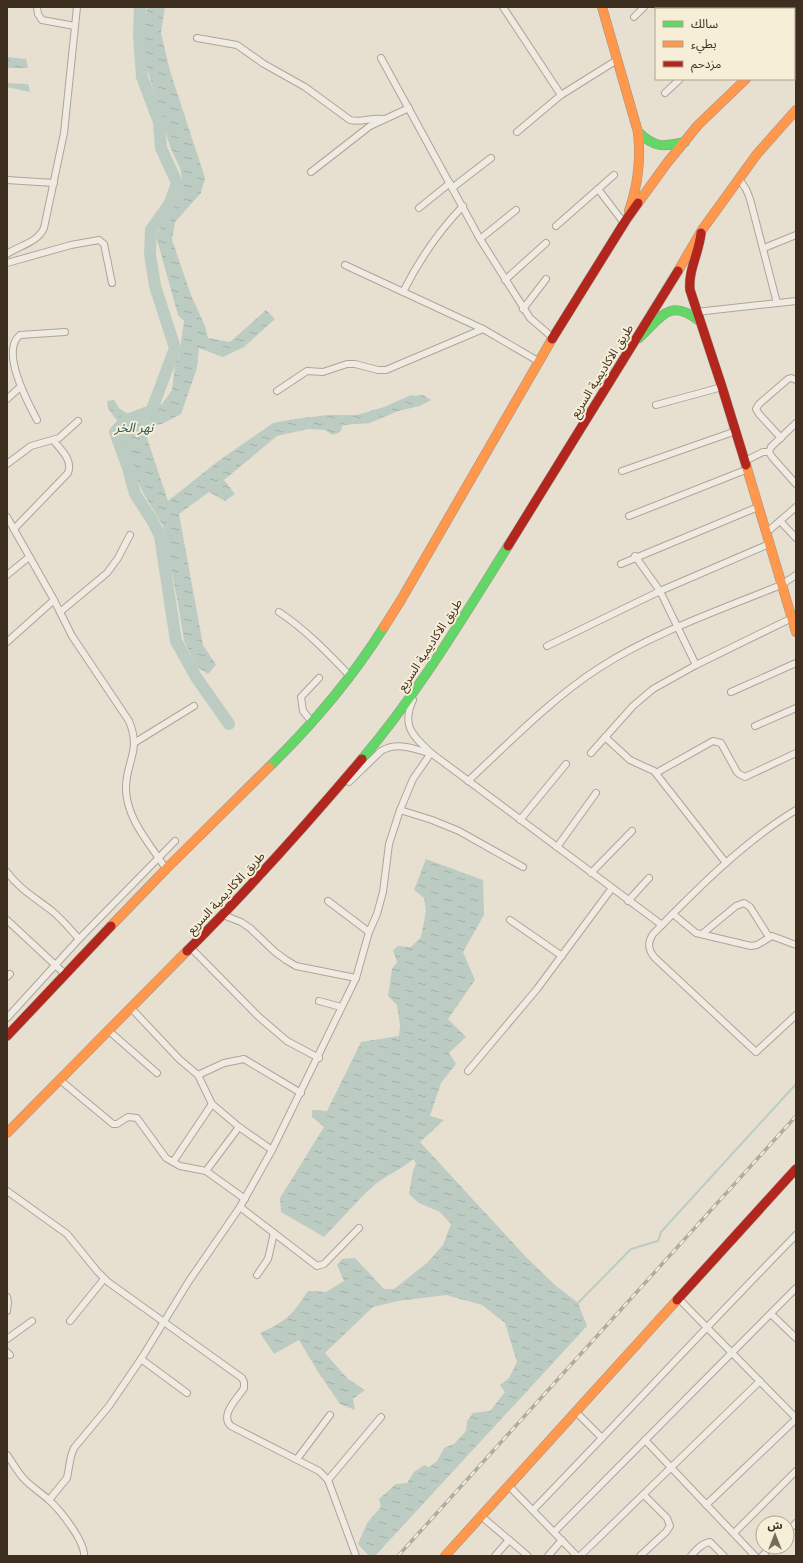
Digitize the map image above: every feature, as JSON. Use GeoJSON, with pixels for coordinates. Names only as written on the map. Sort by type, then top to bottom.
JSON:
{"type":"FeatureCollection","features":[{"type":"Feature","properties":{"kind":"main road"},"geometry":{"type":"LineString","coordinates":[[602,7],[616,60],[638,132],[640,166],[635,191],[625,221]]}},
{"type":"Feature","properties":{"kind":"main road"},"geometry":{"type":"LineString","coordinates":[[7,1036],[64,974],[166,869],[291,746],[350,676],[375,641],[401,600],[552,337],[625,221],[652,182],[706,117],[745,80]]}},
{"type":"Feature","properties":{"kind":"main road","name":"طريق الاكاديمية السريع"},"geometry":{"type":"LineString","coordinates":[[7,1133],[223,915],[324,804],[389,727],[451,637],[635,341],[702,230],[757,154],[794,114]]}},
{"type":"Feature","properties":{"kind":"main road"},"geometry":{"type":"LineString","coordinates":[[638,132],[646,141],[657,146],[672,146],[685,142]]}},
{"type":"Feature","properties":{"kind":"main road"},"geometry":{"type":"LineString","coordinates":[[702,230],[699,247],[689,275],[690,290],[736,431],[796,632]]}},
{"type":"Feature","properties":{"kind":"main road"},"geometry":{"type":"LineString","coordinates":[[635,341],[649,330],[661,316],[670,310],[686,311],[701,323]]}},
{"type":"Feature","properties":{"kind":"main road"},"geometry":{"type":"LineString","coordinates":[[445,1556],[796,1169]]}},
{"type":"Feature","properties":{"kind":"street"},"geometry":{"type":"LineString","coordinates":[[38,7],[38,14],[42,20],[75,26]]}},
{"type":"Feature","properties":{"kind":"street"},"geometry":{"type":"LineString","coordinates":[[7,254],[37,238],[42,234],[44,228],[64,133],[77,7]]}},
{"type":"Feature","properties":{"kind":"street"},"geometry":{"type":"LineString","coordinates":[[503,7],[561,95]]}},
{"type":"Feature","properties":{"kind":"street"},"geometry":{"type":"LineString","coordinates":[[634,17],[644,7]]}},
{"type":"Feature","properties":{"kind":"street"},"geometry":{"type":"LineString","coordinates":[[197,38],[237,45],[264,64],[305,87],[350,120],[356,121],[371,118],[383,118]]}},
{"type":"Feature","properties":{"kind":"street"},"geometry":{"type":"LineString","coordinates":[[381,58],[480,239],[505,280],[523,309],[535,324],[552,337]]}},
{"type":"Feature","properties":{"kind":"street"},"geometry":{"type":"LineString","coordinates":[[517,132],[561,95],[616,60]]}},
{"type":"Feature","properties":{"kind":"street"},"geometry":{"type":"LineString","coordinates":[[665,93],[679,80]]}},
{"type":"Feature","properties":{"kind":"street"},"geometry":{"type":"LineString","coordinates":[[311,172],[370,126],[383,118],[409,108]]}},
{"type":"Feature","properties":{"kind":"street"},"geometry":{"type":"LineString","coordinates":[[420,208],[491,158]]}},
{"type":"Feature","properties":{"kind":"street"},"geometry":{"type":"LineString","coordinates":[[556,226],[614,175]]}},
{"type":"Feature","properties":{"kind":"street"},"geometry":{"type":"LineString","coordinates":[[739,179],[748,194],[764,248],[777,303]]}},
{"type":"Feature","properties":{"kind":"street"},"geometry":{"type":"LineString","coordinates":[[7,180],[54,183]]}},
{"type":"Feature","properties":{"kind":"street"},"geometry":{"type":"LineString","coordinates":[[598,189],[625,221]]}},
{"type":"Feature","properties":{"kind":"street"},"geometry":{"type":"LineString","coordinates":[[404,292],[422,257],[462,206]]}},
{"type":"Feature","properties":{"kind":"street"},"geometry":{"type":"LineString","coordinates":[[480,239],[516,210]]}},
{"type":"Feature","properties":{"kind":"street"},"geometry":{"type":"LineString","coordinates":[[764,248],[796,234]]}},
{"type":"Feature","properties":{"kind":"street"},"geometry":{"type":"LineString","coordinates":[[7,263],[71,245],[99,240],[104,244],[112,283]]}},
{"type":"Feature","properties":{"kind":"street"},"geometry":{"type":"LineString","coordinates":[[505,280],[546,243]]}},
{"type":"Feature","properties":{"kind":"street"},"geometry":{"type":"LineString","coordinates":[[345,265],[483,329],[538,361]]}},
{"type":"Feature","properties":{"kind":"street"},"geometry":{"type":"LineString","coordinates":[[523,309],[546,279]]}},
{"type":"Feature","properties":{"kind":"street"},"geometry":{"type":"LineString","coordinates":[[696,312],[796,301]]}},
{"type":"Feature","properties":{"kind":"street"},"geometry":{"type":"LineString","coordinates":[[277,391],[303,372],[307,371],[323,372],[340,365],[347,364],[355,364],[378,370],[386,370],[483,329]]}},
{"type":"Feature","properties":{"kind":"street"},"geometry":{"type":"LineString","coordinates":[[37,420],[19,388],[10,360],[10,345],[13,339],[20,335],[65,332]]}},
{"type":"Feature","properties":{"kind":"street"},"geometry":{"type":"LineString","coordinates":[[781,438],[756,409],[759,404],[788,379],[791,378],[796,380]]}},
{"type":"Feature","properties":{"kind":"street"},"geometry":{"type":"LineString","coordinates":[[656,405],[722,387]]}},
{"type":"Feature","properties":{"kind":"street"},"geometry":{"type":"LineString","coordinates":[[7,399],[19,388]]}},
{"type":"Feature","properties":{"kind":"street"},"geometry":{"type":"LineString","coordinates":[[7,464],[31,446],[54,440],[64,435],[78,421]]}},
{"type":"Feature","properties":{"kind":"street"},"geometry":{"type":"LineString","coordinates":[[769,452],[771,447],[796,423]]}},
{"type":"Feature","properties":{"kind":"street"},"geometry":{"type":"LineString","coordinates":[[622,471],[736,431]]}},
{"type":"Feature","properties":{"kind":"street"},"geometry":{"type":"LineString","coordinates":[[14,529],[68,473],[70,463],[54,440]]}},
{"type":"Feature","properties":{"kind":"street"},"geometry":{"type":"LineString","coordinates":[[629,516],[746,465],[763,452],[769,452]]}},
{"type":"Feature","properties":{"kind":"street"},"geometry":{"type":"LineString","coordinates":[[769,452],[772,457],[795,480]]}},
{"type":"Feature","properties":{"kind":"street"},"geometry":{"type":"LineString","coordinates":[[621,564],[636,556],[758,507]]}},
{"type":"Feature","properties":{"kind":"street"},"geometry":{"type":"LineString","coordinates":[[766,533],[796,507]]}},
{"type":"Feature","properties":{"kind":"street"},"geometry":{"type":"LineString","coordinates":[[7,517],[54,600],[72,636],[129,721],[133,732],[134,743],[132,758],[127,775],[126,789],[128,804],[133,818],[166,869]]}},
{"type":"Feature","properties":{"kind":"street"},"geometry":{"type":"LineString","coordinates":[[780,521],[796,538]]}},
{"type":"Feature","properties":{"kind":"street"},"geometry":{"type":"LineString","coordinates":[[60,612],[107,573],[118,558],[130,535]]}},
{"type":"Feature","properties":{"kind":"street"},"geometry":{"type":"LineString","coordinates":[[547,646],[660,591],[769,544]]}},
{"type":"Feature","properties":{"kind":"street"},"geometry":{"type":"LineString","coordinates":[[636,556],[660,591],[696,665]]}},
{"type":"Feature","properties":{"kind":"street"},"geometry":{"type":"LineString","coordinates":[[7,575],[29,557]]}},
{"type":"Feature","properties":{"kind":"street"},"geometry":{"type":"LineString","coordinates":[[468,781],[543,711],[598,669],[624,653],[678,627],[781,585],[796,575]]}},
{"type":"Feature","properties":{"kind":"street"},"geometry":{"type":"LineString","coordinates":[[7,642],[54,600]]}},
{"type":"Feature","properties":{"kind":"street"},"geometry":{"type":"LineString","coordinates":[[279,612],[298,624],[350,676]]}},
{"type":"Feature","properties":{"kind":"street"},"geometry":{"type":"LineString","coordinates":[[590,753],[645,695],[696,665],[792,618]]}},
{"type":"Feature","properties":{"kind":"street"},"geometry":{"type":"LineString","coordinates":[[731,692],[796,663]]}},
{"type":"Feature","properties":{"kind":"street"},"geometry":{"type":"LineString","coordinates":[[428,672],[410,706],[408,723],[413,735],[431,753],[662,925]]}},
{"type":"Feature","properties":{"kind":"street"},"geometry":{"type":"LineString","coordinates":[[312,722],[303,711],[301,697],[319,678]]}},
{"type":"Feature","properties":{"kind":"street"},"geometry":{"type":"LineString","coordinates":[[134,743],[194,706]]}},
{"type":"Feature","properties":{"kind":"street"},"geometry":{"type":"LineString","coordinates":[[754,726],[796,708]]}},
{"type":"Feature","properties":{"kind":"street"},"geometry":{"type":"LineString","coordinates":[[605,737],[630,760],[650,768],[656,773],[726,863]]}},
{"type":"Feature","properties":{"kind":"street"},"geometry":{"type":"LineString","coordinates":[[656,773],[713,742],[721,743],[739,774],[745,777],[796,754]]}},
{"type":"Feature","properties":{"kind":"street"},"geometry":{"type":"LineString","coordinates":[[324,804],[387,748],[400,746],[431,753]]}},
{"type":"Feature","properties":{"kind":"street"},"geometry":{"type":"LineString","coordinates":[[49,1500],[67,1478],[74,1448],[109,1406],[141,1360],[189,1281],[245,1199],[272,1150],[319,1058],[341,1007],[356,978],[369,932],[383,892],[390,844],[406,791],[431,753]]}},
{"type":"Feature","properties":{"kind":"street"},"geometry":{"type":"LineString","coordinates":[[520,820],[566,764]]}},
{"type":"Feature","properties":{"kind":"street"},"geometry":{"type":"LineString","coordinates":[[557,847],[596,793]]}},
{"type":"Feature","properties":{"kind":"street"},"geometry":{"type":"LineString","coordinates":[[400,810],[459,830],[523,867]]}},
{"type":"Feature","properties":{"kind":"street"},"geometry":{"type":"LineString","coordinates":[[796,810],[765,831],[726,863],[662,925],[649,940],[648,946],[650,953],[756,1052],[796,1015]]}},
{"type":"Feature","properties":{"kind":"street"},"geometry":{"type":"LineString","coordinates":[[591,873],[632,831]]}},
{"type":"Feature","properties":{"kind":"street"},"geometry":{"type":"LineString","coordinates":[[7,1018],[79,939],[174,841]]}},
{"type":"Feature","properties":{"kind":"street"},"geometry":{"type":"LineString","coordinates":[[7,872],[11,878],[54,913],[79,939]]}},
{"type":"Feature","properties":{"kind":"street"},"geometry":{"type":"LineString","coordinates":[[628,900],[649,878]]}},
{"type":"Feature","properties":{"kind":"street"},"geometry":{"type":"LineString","coordinates":[[468,1071],[537,989],[612,888]]}},
{"type":"Feature","properties":{"kind":"street"},"geometry":{"type":"LineString","coordinates":[[328,901],[369,932]]}},
{"type":"Feature","properties":{"kind":"street"},"geometry":{"type":"LineString","coordinates":[[702,934],[736,906],[744,903],[750,908],[769,937]]}},
{"type":"Feature","properties":{"kind":"street"},"geometry":{"type":"LineString","coordinates":[[673,914],[692,931],[702,934],[751,946],[757,945],[769,937],[776,936],[796,945]]}},
{"type":"Feature","properties":{"kind":"street"},"geometry":{"type":"LineString","coordinates":[[223,915],[241,922],[250,928],[275,952],[296,966],[356,978]]}},
{"type":"Feature","properties":{"kind":"street"},"geometry":{"type":"LineString","coordinates":[[7,920],[64,974]]}},
{"type":"Feature","properties":{"kind":"street"},"geometry":{"type":"LineString","coordinates":[[510,920],[562,956]]}},
{"type":"Feature","properties":{"kind":"street"},"geometry":{"type":"LineString","coordinates":[[190,948],[259,1017],[287,1041],[319,1058]]}},
{"type":"Feature","properties":{"kind":"street"},"geometry":{"type":"LineString","coordinates":[[319,1001],[341,1007]]}},
{"type":"Feature","properties":{"kind":"street"},"geometry":{"type":"LineString","coordinates":[[131,1008],[179,1059],[198,1075],[203,1082],[212,1104],[239,1127],[272,1150]]}},
{"type":"Feature","properties":{"kind":"street"},"geometry":{"type":"LineString","coordinates":[[109,1031],[157,1073]]}},
{"type":"Feature","properties":{"kind":"street"},"geometry":{"type":"LineString","coordinates":[[198,1075],[224,1063],[244,1059],[301,1093]]}},
{"type":"Feature","properties":{"kind":"street"},"geometry":{"type":"LineString","coordinates":[[60,1080],[113,1124],[117,1124],[128,1116],[137,1118],[154,1140],[160,1152],[172,1162],[180,1166],[206,1171],[245,1199]]}},
{"type":"Feature","properties":{"kind":"street"},"geometry":{"type":"LineString","coordinates":[[172,1162],[212,1104]]}},
{"type":"Feature","properties":{"kind":"street"},"geometry":{"type":"LineString","coordinates":[[206,1171],[239,1127]]}},
{"type":"Feature","properties":{"kind":"street"},"geometry":{"type":"LineString","coordinates":[[7,1191],[67,1234],[104,1279],[243,1380],[244,1388],[227,1414],[226,1420],[229,1424],[319,1471],[328,1480],[356,1556]]}},
{"type":"Feature","properties":{"kind":"street"},"geometry":{"type":"LineString","coordinates":[[240,1207],[314,1265],[319,1266],[324,1264],[359,1228]]}},
{"type":"Feature","properties":{"kind":"street"},"geometry":{"type":"LineString","coordinates":[[257,1275],[268,1259],[274,1234]]}},
{"type":"Feature","properties":{"kind":"street"},"geometry":{"type":"LineString","coordinates":[[533,1510],[706,1327],[796,1235]]}},
{"type":"Feature","properties":{"kind":"street"},"geometry":{"type":"LineString","coordinates":[[70,1321],[104,1279]]}},
{"type":"Feature","properties":{"kind":"street"},"geometry":{"type":"LineString","coordinates":[[554,1532],[796,1288]]}},
{"type":"Feature","properties":{"kind":"street"},"geometry":{"type":"LineString","coordinates":[[7,1297],[7,1311]]}},
{"type":"Feature","properties":{"kind":"street"},"geometry":{"type":"LineString","coordinates":[[679,1299],[796,1418],[706,1504]]}},
{"type":"Feature","properties":{"kind":"street"},"geometry":{"type":"LineString","coordinates":[[771,1314],[796,1338]]}},
{"type":"Feature","properties":{"kind":"street"},"geometry":{"type":"LineString","coordinates":[[7,1339],[32,1321]]}},
{"type":"Feature","properties":{"kind":"street"},"geometry":{"type":"LineString","coordinates":[[141,1360],[187,1393]]}},
{"type":"Feature","properties":{"kind":"street"},"geometry":{"type":"LineString","coordinates":[[580,1556],[760,1381]]}},
{"type":"Feature","properties":{"kind":"street"},"geometry":{"type":"LineString","coordinates":[[576,1412],[602,1438]]}},
{"type":"Feature","properties":{"kind":"street"},"geometry":{"type":"LineString","coordinates":[[297,1459],[330,1415]]}},
{"type":"Feature","properties":{"kind":"street"},"geometry":{"type":"LineString","coordinates":[[328,1480],[381,1417]]}},
{"type":"Feature","properties":{"kind":"street"},"geometry":{"type":"LineString","coordinates":[[645,1440],[755,1556]]}},
{"type":"Feature","properties":{"kind":"street"},"geometry":{"type":"LineString","coordinates":[[7,1455],[25,1481],[49,1500],[79,1538],[83,1545],[84,1556]]}},
{"type":"Feature","properties":{"kind":"street"},"geometry":{"type":"LineString","coordinates":[[734,1533],[796,1471]]}},
{"type":"Feature","properties":{"kind":"street"},"geometry":{"type":"LineString","coordinates":[[509,1486],[577,1556]]}},
{"type":"Feature","properties":{"kind":"street"},"geometry":{"type":"LineString","coordinates":[[640,1556],[666,1532],[670,1526],[667,1518],[644,1494]]}},
{"type":"Feature","properties":{"kind":"street"},"geometry":{"type":"LineString","coordinates":[[481,1516],[528,1556]]}},
{"type":"Feature","properties":{"kind":"street"},"geometry":{"type":"LineString","coordinates":[[495,1556],[510,1540]]}},
{"type":"Feature","properties":{"kind":"street"},"geometry":{"type":"LineString","coordinates":[[548,1556],[562,1540]]}},
{"type":"Feature","properties":{"kind":"street"},"geometry":{"type":"LineString","coordinates":[[690,1556],[706,1542],[710,1542],[724,1556]]}},
{"type":"Feature","properties":{"kind":"water","name":"نهر الخر"},"geometry":{"type":"Polygon","coordinates":[[[147,7],[165,7],[161,33],[170,71],[205,178],[201,193],[175,222],[172,240],[191,295],[205,326],[208,338],[230,342],[266,310],[275,319],[244,347],[223,357],[199,348],[197,368],[181,414],[162,424],[151,426],[147,431],[147,438],[168,501],[217,462],[273,423],[328,415],[357,415],[384,407],[411,395],[423,395],[431,400],[420,406],[398,411],[370,423],[343,425],[340,432],[333,435],[325,430],[308,429],[277,436],[224,480],[235,494],[225,501],[209,492],[179,514],[203,645],[216,665],[208,674],[197,667],[184,641],[163,526],[142,491],[134,472],[118,422],[108,408],[107,401],[114,400],[119,408],[128,414],[144,407],[162,404],[172,390],[175,364],[179,356],[184,321],[178,315],[156,236],[183,184],[180,168],[170,147],[144,58],[147,7]]]}},
{"type":"Feature","properties":{"kind":"water"},"geometry":{"type":"Polygon","coordinates":[[[7,57],[26,59],[28,68],[7,68],[7,57]]]}},
{"type":"Feature","properties":{"kind":"water"},"geometry":{"type":"Polygon","coordinates":[[[7,83],[28,84],[30,92],[7,87],[7,83]]]}},
{"type":"Feature","properties":{"kind":"water"},"geometry":{"type":"Polygon","coordinates":[[[426,859],[483,880],[484,915],[463,952],[475,980],[448,1019],[466,1037],[449,1053],[456,1064],[441,1083],[430,1116],[444,1120],[420,1142],[526,1257],[555,1285],[578,1303],[587,1326],[375,1556],[369,1556],[358,1544],[367,1523],[381,1507],[379,1499],[396,1484],[407,1483],[414,1472],[424,1465],[429,1467],[437,1461],[444,1448],[454,1444],[466,1431],[467,1421],[473,1413],[490,1411],[505,1392],[500,1385],[509,1378],[517,1362],[505,1323],[482,1305],[446,1295],[398,1301],[373,1307],[325,1353],[347,1378],[365,1390],[353,1399],[355,1410],[340,1404],[299,1340],[274,1354],[260,1333],[283,1321],[298,1306],[308,1291],[326,1292],[344,1281],[337,1265],[342,1259],[355,1258],[384,1289],[394,1289],[427,1263],[443,1245],[451,1224],[440,1212],[419,1203],[409,1194],[416,1163],[413,1159],[370,1189],[324,1237],[281,1212],[280,1198],[324,1127],[312,1117],[312,1110],[327,1111],[361,1042],[399,1036],[400,1025],[397,1005],[388,996],[392,969],[397,962],[393,950],[398,946],[411,947],[421,937],[426,911],[424,898],[414,890],[426,859]]]}},
{"type":"Feature","properties":{"kind":"waterway"},"geometry":{"type":"LineString","coordinates":[[140,7],[139,35],[142,77],[159,122],[161,148],[177,183],[170,203],[151,230],[150,254],[155,286],[175,348],[151,412],[126,420],[115,432],[128,468],[135,494],[152,520],[160,536],[176,641],[196,677],[229,724]]}},
{"type":"Feature","properties":{"kind":"waterway"},"geometry":{"type":"LineString","coordinates":[[578,1303],[631,1249],[658,1241],[661,1232],[796,1084]]}},
{"type":"Feature","properties":{"kind":"railway"},"geometry":{"type":"LineString","coordinates":[[398,1556],[796,1116]]}},
{"type":"Feature","properties":{"kind":"traffic: fast"},"geometry":{"type":"LineString","coordinates":[[638,132],[655,144],[671,145],[685,142]]}},
{"type":"Feature","properties":{"kind":"traffic: fast"},"geometry":{"type":"LineString","coordinates":[[639,338],[659,318],[672,311],[680,310],[688,313],[698,320]]}},
{"type":"Feature","properties":{"kind":"traffic: fast"},"geometry":{"type":"LineString","coordinates":[[362,759],[421,682],[508,546]]}},
{"type":"Feature","properties":{"kind":"traffic: fast"},"geometry":{"type":"LineString","coordinates":[[269,767],[301,735],[345,683],[384,627]]}},
{"type":"Feature","properties":{"kind":"traffic: slow"},"geometry":{"type":"LineString","coordinates":[[602,7],[638,132],[638,172],[635,191],[629,211]]}},
{"type":"Feature","properties":{"kind":"traffic: slow"},"geometry":{"type":"LineString","coordinates":[[638,203],[667,163],[698,125],[745,80]]}},
{"type":"Feature","properties":{"kind":"traffic: slow"},"geometry":{"type":"LineString","coordinates":[[678,271],[702,230],[757,154],[796,110]]}},
{"type":"Feature","properties":{"kind":"traffic: slow"},"geometry":{"type":"LineString","coordinates":[[384,627],[552,339]]}},
{"type":"Feature","properties":{"kind":"traffic: slow"},"geometry":{"type":"LineString","coordinates":[[746,465],[796,632]]}},
{"type":"Feature","properties":{"kind":"traffic: slow"},"geometry":{"type":"LineString","coordinates":[[111,926],[269,767]]}},
{"type":"Feature","properties":{"kind":"traffic: slow"},"geometry":{"type":"LineString","coordinates":[[7,1133],[187,951]]}},
{"type":"Feature","properties":{"kind":"traffic: slow"},"geometry":{"type":"LineString","coordinates":[[445,1556],[677,1300]]}},
{"type":"Feature","properties":{"kind":"traffic: jam"},"geometry":{"type":"LineString","coordinates":[[552,339],[638,203]]}},
{"type":"Feature","properties":{"kind":"traffic: jam"},"geometry":{"type":"LineString","coordinates":[[701,233],[692,268],[690,290],[746,465]]}},
{"type":"Feature","properties":{"kind":"traffic: jam"},"geometry":{"type":"LineString","coordinates":[[508,546],[678,271]]}},
{"type":"Feature","properties":{"kind":"traffic: jam"},"geometry":{"type":"LineString","coordinates":[[187,951],[276,857],[362,759]]}},
{"type":"Feature","properties":{"kind":"traffic: jam"},"geometry":{"type":"LineString","coordinates":[[7,1036],[111,926]]}},
{"type":"Feature","properties":{"kind":"traffic: jam"},"geometry":{"type":"LineString","coordinates":[[677,1300],[796,1169]]}}]}
